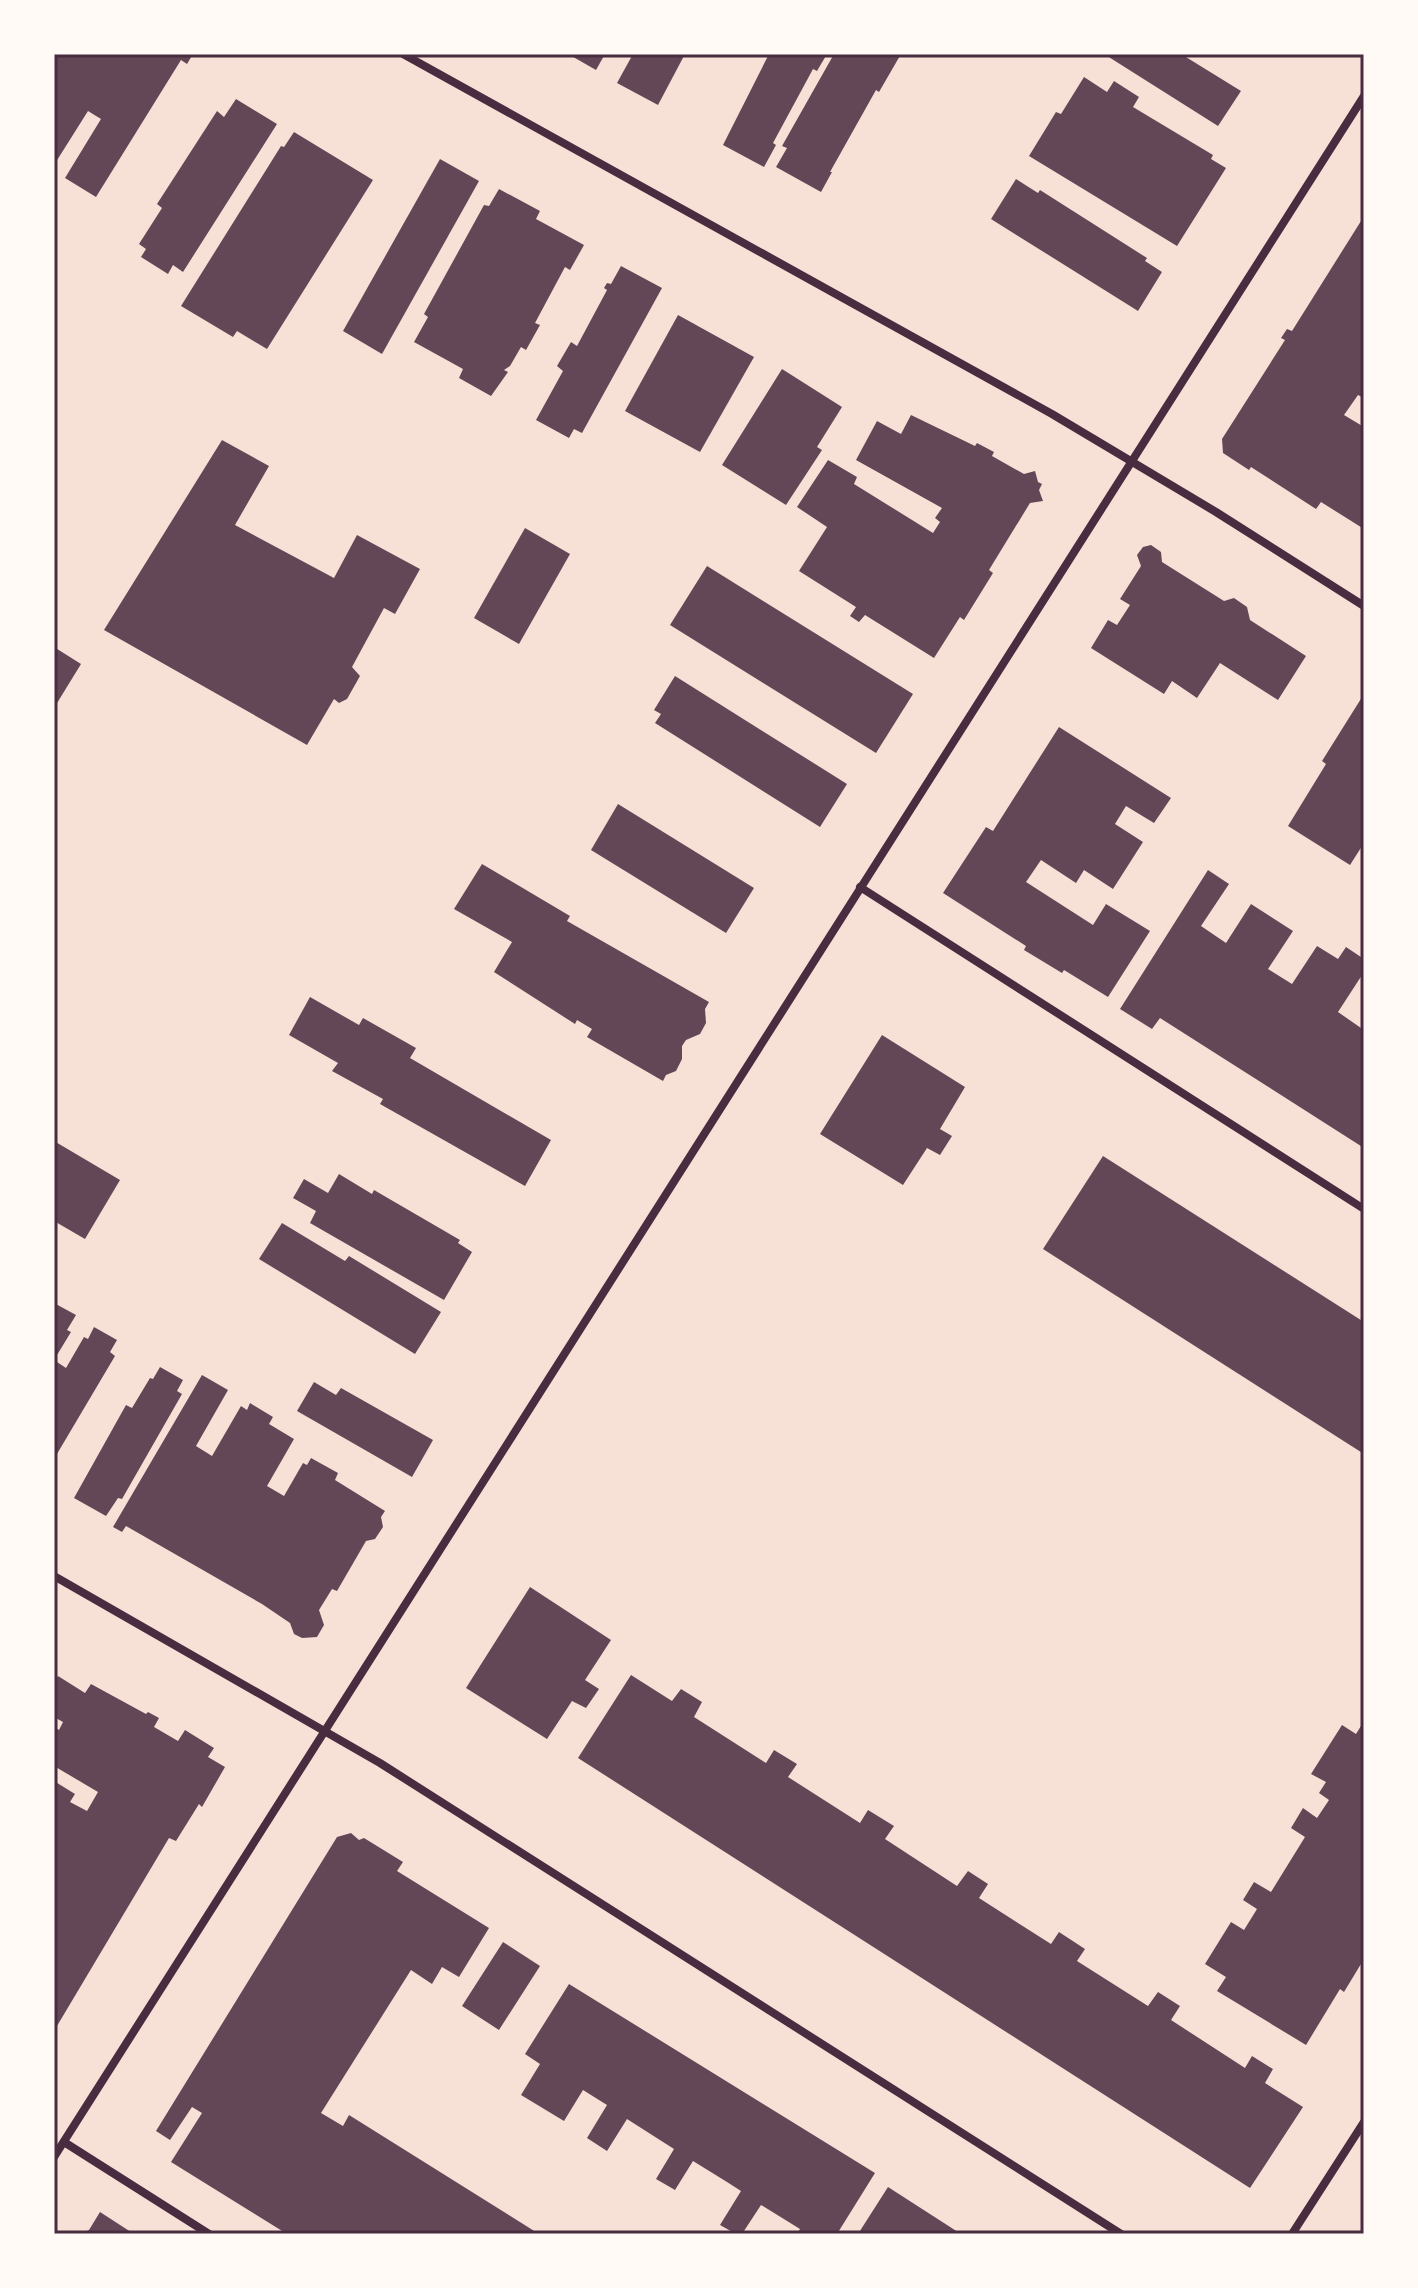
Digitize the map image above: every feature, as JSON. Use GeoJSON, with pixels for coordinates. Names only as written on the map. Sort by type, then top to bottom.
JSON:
{"type":"FeatureCollection","features":[{"type":"Feature","properties":{"kind":"street"},"geometry":{"type":"LineString","coordinates":[[403,54],[1131,461],[1364,606]]}},
{"type":"Feature","properties":{"kind":"street"},"geometry":{"type":"LineString","coordinates":[[54,2157],[1364,96]]}},
{"type":"Feature","properties":{"kind":"street"},"geometry":{"type":"LineString","coordinates":[[860,887],[1364,1209]]}},
{"type":"Feature","properties":{"kind":"street"},"geometry":{"type":"LineString","coordinates":[[54,1576],[393,1772],[1121,2234]]}},
{"type":"Feature","properties":{"kind":"street"},"geometry":{"type":"LineString","coordinates":[[1292,2234],[1364,2122]]}},
{"type":"Feature","properties":{"kind":"street"},"geometry":{"type":"LineString","coordinates":[[64,2142],[209,2234]]}},
{"type":"Feature","properties":{"kind":"building"},"geometry":{"type":"Polygon","coordinates":[[[54,54],[193,54],[187,64],[181,60],[96,197],[65,178],[101,119],[88,111],[54,165],[54,54]]]}},
{"type":"Feature","properties":{"kind":"building"},"geometry":{"type":"Polygon","coordinates":[[[568,54],[605,54],[596,70],[568,54]]]}},
{"type":"Feature","properties":{"kind":"building"},"geometry":{"type":"Polygon","coordinates":[[[633,54],[685,54],[658,105],[617,83],[633,54]]]}},
{"type":"Feature","properties":{"kind":"building"},"geometry":{"type":"Polygon","coordinates":[[[769,54],[827,54],[817,71],[813,69],[773,143],[776,145],[764,167],[723,145],[769,54]]]}},
{"type":"Feature","properties":{"kind":"building"},"geometry":{"type":"Polygon","coordinates":[[[834,54],[901,54],[879,92],[876,90],[821,192],[776,167],[787,148],[782,146],[834,54]]]}},
{"type":"Feature","properties":{"kind":"building"},"geometry":{"type":"Polygon","coordinates":[[[1104,54],[1181,54],[1241,91],[1218,126],[1104,54]]]}},
{"type":"Feature","properties":{"kind":"building"},"geometry":{"type":"Polygon","coordinates":[[[1084,77],[1107,92],[1114,81],[1139,97],[1133,107],[1213,155],[1211,159],[1226,168],[1177,246],[1029,156],[1056,112],[1061,114],[1084,77]]]}},
{"type":"Feature","properties":{"kind":"building"},"geometry":{"type":"Polygon","coordinates":[[[236,99],[277,124],[183,272],[173,265],[168,274],[141,257],[146,249],[139,244],[162,208],[157,204],[217,111],[224,117],[236,99]]]}},
{"type":"Feature","properties":{"kind":"building"},"geometry":{"type":"Polygon","coordinates":[[[294,132],[373,180],[267,349],[237,331],[233,337],[181,306],[281,146],[284,147],[294,132]]]}},
{"type":"Feature","properties":{"kind":"building"},"geometry":{"type":"Polygon","coordinates":[[[440,159],[479,181],[382,354],[343,331],[440,159]]]}},
{"type":"Feature","properties":{"kind":"building"},"geometry":{"type":"Polygon","coordinates":[[[1016,179],[1038,193],[1040,190],[1147,258],[1145,261],[1162,272],[1138,311],[991,219],[1016,179]]]}},
{"type":"Feature","properties":{"kind":"building"},"geometry":{"type":"Polygon","coordinates":[[[499,189],[540,211],[536,219],[584,245],[570,270],[565,267],[535,323],[540,325],[526,350],[521,347],[510,366],[504,370],[508,372],[491,396],[459,378],[463,369],[414,342],[428,317],[424,314],[484,205],[489,206],[499,189]]]}},
{"type":"Feature","properties":{"kind":"building"},"geometry":{"type":"Polygon","coordinates":[[[1361,221],[1364,223],[1364,398],[1358,395],[1344,415],[1364,427],[1364,529],[1321,502],[1316,509],[1251,467],[1249,470],[1223,453],[1222,439],[1285,340],[1281,338],[1287,329],[1292,331],[1361,221]]]}},
{"type":"Feature","properties":{"kind":"building"},"geometry":{"type":"Polygon","coordinates":[[[621,266],[662,288],[582,433],[574,429],[569,438],[536,420],[563,371],[557,366],[571,342],[577,346],[607,290],[604,288],[607,283],[611,284],[621,266]]]}},
{"type":"Feature","properties":{"kind":"building"},"geometry":{"type":"Polygon","coordinates":[[[678,315],[754,357],[700,452],[625,411],[678,315]]]}},
{"type":"Feature","properties":{"kind":"building"},"geometry":{"type":"Polygon","coordinates":[[[782,369],[842,407],[817,447],[822,450],[786,505],[722,465],[782,369]]]}},
{"type":"Feature","properties":{"kind":"building"},"geometry":{"type":"Polygon","coordinates":[[[911,415],[975,446],[977,443],[994,452],[992,456],[1024,474],[1035,471],[1038,482],[1042,484],[1039,490],[1043,501],[1030,503],[989,570],[993,573],[964,620],[960,617],[934,658],[865,615],[859,622],[850,616],[856,607],[799,571],[827,527],[797,507],[828,460],[857,477],[854,484],[933,533],[940,522],[935,518],[942,508],[856,460],[877,421],[901,434],[911,415]]]}},
{"type":"Feature","properties":{"kind":"building"},"geometry":{"type":"Polygon","coordinates":[[[222,440],[269,466],[235,525],[334,578],[357,535],[420,569],[395,614],[384,608],[352,667],[360,676],[347,699],[339,703],[334,699],[307,745],[104,630],[222,440]]]}},
{"type":"Feature","properties":{"kind":"building"},"geometry":{"type":"Polygon","coordinates":[[[525,528],[570,554],[519,644],[474,618],[525,528]]]}},
{"type":"Feature","properties":{"kind":"building"},"geometry":{"type":"Polygon","coordinates":[[[1151,545],[1161,552],[1162,562],[1224,601],[1234,598],[1247,607],[1250,620],[1306,656],[1278,700],[1220,663],[1197,698],[1172,681],[1164,694],[1091,648],[1108,620],[1117,625],[1130,605],[1120,599],[1141,566],[1137,555],[1143,547],[1151,545]]]}},
{"type":"Feature","properties":{"kind":"building"},"geometry":{"type":"Polygon","coordinates":[[[707,566],[913,694],[876,753],[670,625],[707,566]]]}},
{"type":"Feature","properties":{"kind":"building"},"geometry":{"type":"Polygon","coordinates":[[[54,647],[81,664],[54,708],[54,647]]]}},
{"type":"Feature","properties":{"kind":"building"},"geometry":{"type":"Polygon","coordinates":[[[675,676],[847,784],[820,827],[655,723],[661,714],[654,710],[675,676]]]}},
{"type":"Feature","properties":{"kind":"building"},"geometry":{"type":"Polygon","coordinates":[[[1364,694],[1364,843],[1350,865],[1288,826],[1326,764],[1322,761],[1364,694]]]}},
{"type":"Feature","properties":{"kind":"building"},"geometry":{"type":"Polygon","coordinates":[[[1059,727],[1171,798],[1154,823],[1126,806],[1115,824],[1143,842],[1113,889],[1084,870],[1076,883],[1041,860],[1026,882],[1093,925],[1106,904],[1150,931],[1108,997],[1024,950],[1026,946],[943,893],[986,827],[993,831],[1059,727]]]}},
{"type":"Feature","properties":{"kind":"building"},"geometry":{"type":"Polygon","coordinates":[[[618,804],[754,888],[726,933],[591,850],[618,804]]]}},
{"type":"Feature","properties":{"kind":"building"},"geometry":{"type":"Polygon","coordinates":[[[482,864],[570,916],[567,921],[709,1002],[705,1009],[706,1023],[700,1034],[686,1040],[682,1046],[682,1059],[676,1071],[666,1075],[663,1081],[587,1037],[592,1029],[577,1020],[575,1024],[494,972],[512,942],[454,909],[482,864]]]}},
{"type":"Feature","properties":{"kind":"building"},"geometry":{"type":"Polygon","coordinates":[[[1208,870],[1229,884],[1201,926],[1226,943],[1251,904],[1293,931],[1268,969],[1292,984],[1317,946],[1338,959],[1346,947],[1364,959],[1364,972],[1338,1012],[1361,1028],[1364,1023],[1364,1148],[1160,1018],[1152,1029],[1120,1009],[1208,870]]]}},
{"type":"Feature","properties":{"kind":"building"},"geometry":{"type":"Polygon","coordinates":[[[310,997],[359,1025],[363,1018],[416,1048],[410,1058],[551,1140],[525,1186],[380,1104],[383,1099],[332,1071],[338,1063],[289,1035],[310,997]]]}},
{"type":"Feature","properties":{"kind":"building"},"geometry":{"type":"Polygon","coordinates":[[[882,1035],[965,1087],[940,1129],[952,1136],[940,1155],[927,1148],[903,1185],[820,1134],[882,1035]]]}},
{"type":"Feature","properties":{"kind":"building"},"geometry":{"type":"Polygon","coordinates":[[[54,1141],[120,1180],[85,1239],[54,1221],[54,1141]]]}},
{"type":"Feature","properties":{"kind":"building"},"geometry":{"type":"Polygon","coordinates":[[[1103,1156],[1364,1322],[1364,1454],[1043,1249],[1103,1156]]]}},
{"type":"Feature","properties":{"kind":"building"},"geometry":{"type":"Polygon","coordinates":[[[339,1174],[372,1194],[374,1190],[460,1240],[458,1243],[472,1252],[444,1300],[310,1223],[316,1211],[293,1198],[304,1179],[328,1193],[339,1174]]]}},
{"type":"Feature","properties":{"kind":"building"},"geometry":{"type":"Polygon","coordinates":[[[282,1223],[345,1261],[349,1256],[441,1312],[415,1354],[259,1259],[282,1223]]]}},
{"type":"Feature","properties":{"kind":"building"},"geometry":{"type":"Polygon","coordinates":[[[54,1303],[76,1315],[67,1330],[71,1332],[54,1360],[54,1303]]]}},
{"type":"Feature","properties":{"kind":"building"},"geometry":{"type":"Polygon","coordinates":[[[94,1327],[117,1340],[110,1352],[115,1356],[54,1459],[54,1360],[66,1368],[84,1337],[88,1339],[94,1327]]]}},
{"type":"Feature","properties":{"kind":"building"},"geometry":{"type":"Polygon","coordinates":[[[160,1367],[183,1380],[177,1391],[182,1394],[122,1499],[118,1498],[106,1516],[74,1498],[126,1405],[132,1408],[160,1367]]]}},
{"type":"Feature","properties":{"kind":"building"},"geometry":{"type":"Polygon","coordinates":[[[202,1375],[228,1390],[196,1446],[212,1456],[241,1406],[247,1410],[250,1403],[273,1417],[269,1424],[294,1439],[267,1486],[284,1496],[303,1463],[307,1465],[311,1458],[338,1473],[335,1480],[385,1511],[381,1517],[383,1527],[375,1539],[366,1541],[337,1591],[332,1589],[319,1610],[324,1625],[317,1637],[302,1638],[294,1634],[290,1623],[262,1604],[126,1526],[122,1532],[113,1527],[202,1375]]]}},
{"type":"Feature","properties":{"kind":"building"},"geometry":{"type":"Polygon","coordinates":[[[314,1382],[336,1395],[341,1388],[433,1440],[412,1477],[297,1411],[314,1382]]]}},
{"type":"Feature","properties":{"kind":"building"},"geometry":{"type":"Polygon","coordinates":[[[530,1587],[611,1640],[585,1680],[599,1689],[586,1708],[572,1701],[547,1739],[466,1688],[530,1587]]]}},
{"type":"Feature","properties":{"kind":"building"},"geometry":{"type":"Polygon","coordinates":[[[631,1675],[672,1701],[681,1689],[702,1702],[694,1717],[766,1763],[774,1750],[797,1764],[788,1777],[860,1823],[868,1810],[894,1826],[885,1839],[957,1886],[968,1871],[988,1884],[979,1898],[1051,1944],[1059,1932],[1085,1949],[1077,1961],[1148,2006],[1158,1992],[1180,2006],[1171,2020],[1245,2068],[1252,2056],[1273,2069],[1265,2083],[1303,2107],[1250,2188],[578,1758],[631,1675]]]}},
{"type":"Feature","properties":{"kind":"building"},"geometry":{"type":"Polygon","coordinates":[[[58,1676],[85,1693],[91,1684],[146,1714],[148,1712],[159,1718],[154,1727],[178,1741],[185,1730],[214,1748],[208,1757],[225,1767],[202,1807],[199,1804],[176,1841],[169,1838],[54,2031],[54,1781],[75,1794],[70,1802],[87,1811],[98,1792],[54,1766],[54,1727],[59,1730],[63,1722],[54,1717],[54,1683],[58,1676]]]}},
{"type":"Feature","properties":{"kind":"building"},"geometry":{"type":"Polygon","coordinates":[[[1364,1721],[1364,1959],[1344,1992],[1340,1989],[1306,2045],[1217,1991],[1226,1977],[1205,1964],[1231,1922],[1244,1930],[1257,1909],[1243,1900],[1254,1882],[1271,1892],[1305,1837],[1291,1828],[1303,1808],[1317,1818],[1329,1800],[1319,1793],[1326,1782],[1311,1774],[1342,1725],[1356,1734],[1364,1721]]]}},
{"type":"Feature","properties":{"kind":"building"},"geometry":{"type":"Polygon","coordinates":[[[351,1833],[403,1862],[397,1871],[489,1928],[459,1977],[442,1967],[432,1984],[411,1970],[321,2113],[343,2126],[349,2115],[539,2234],[287,2234],[171,2162],[202,2113],[192,2107],[170,2140],[156,2131],[337,1837],[351,1833]]]}},
{"type":"Feature","properties":{"kind":"building"},"geometry":{"type":"Polygon","coordinates":[[[503,1942],[540,1966],[499,2030],[462,2006],[503,1942]]]}},
{"type":"Feature","properties":{"kind":"building"},"geometry":{"type":"Polygon","coordinates":[[[569,1984],[875,2173],[837,2234],[797,2234],[800,2229],[761,2205],[742,2234],[736,2234],[720,2225],[741,2191],[693,2161],[675,2190],[656,2179],[674,2149],[627,2119],[607,2151],[587,2138],[607,2105],[583,2090],[564,2121],[521,2095],[540,2064],[525,2054],[569,1984]]]}},
{"type":"Feature","properties":{"kind":"building"},"geometry":{"type":"Polygon","coordinates":[[[888,2187],[961,2234],[858,2234],[888,2187]]]}},
{"type":"Feature","properties":{"kind":"building"},"geometry":{"type":"Polygon","coordinates":[[[100,2212],[134,2234],[81,2234],[89,2230],[100,2212]]]}}]}
